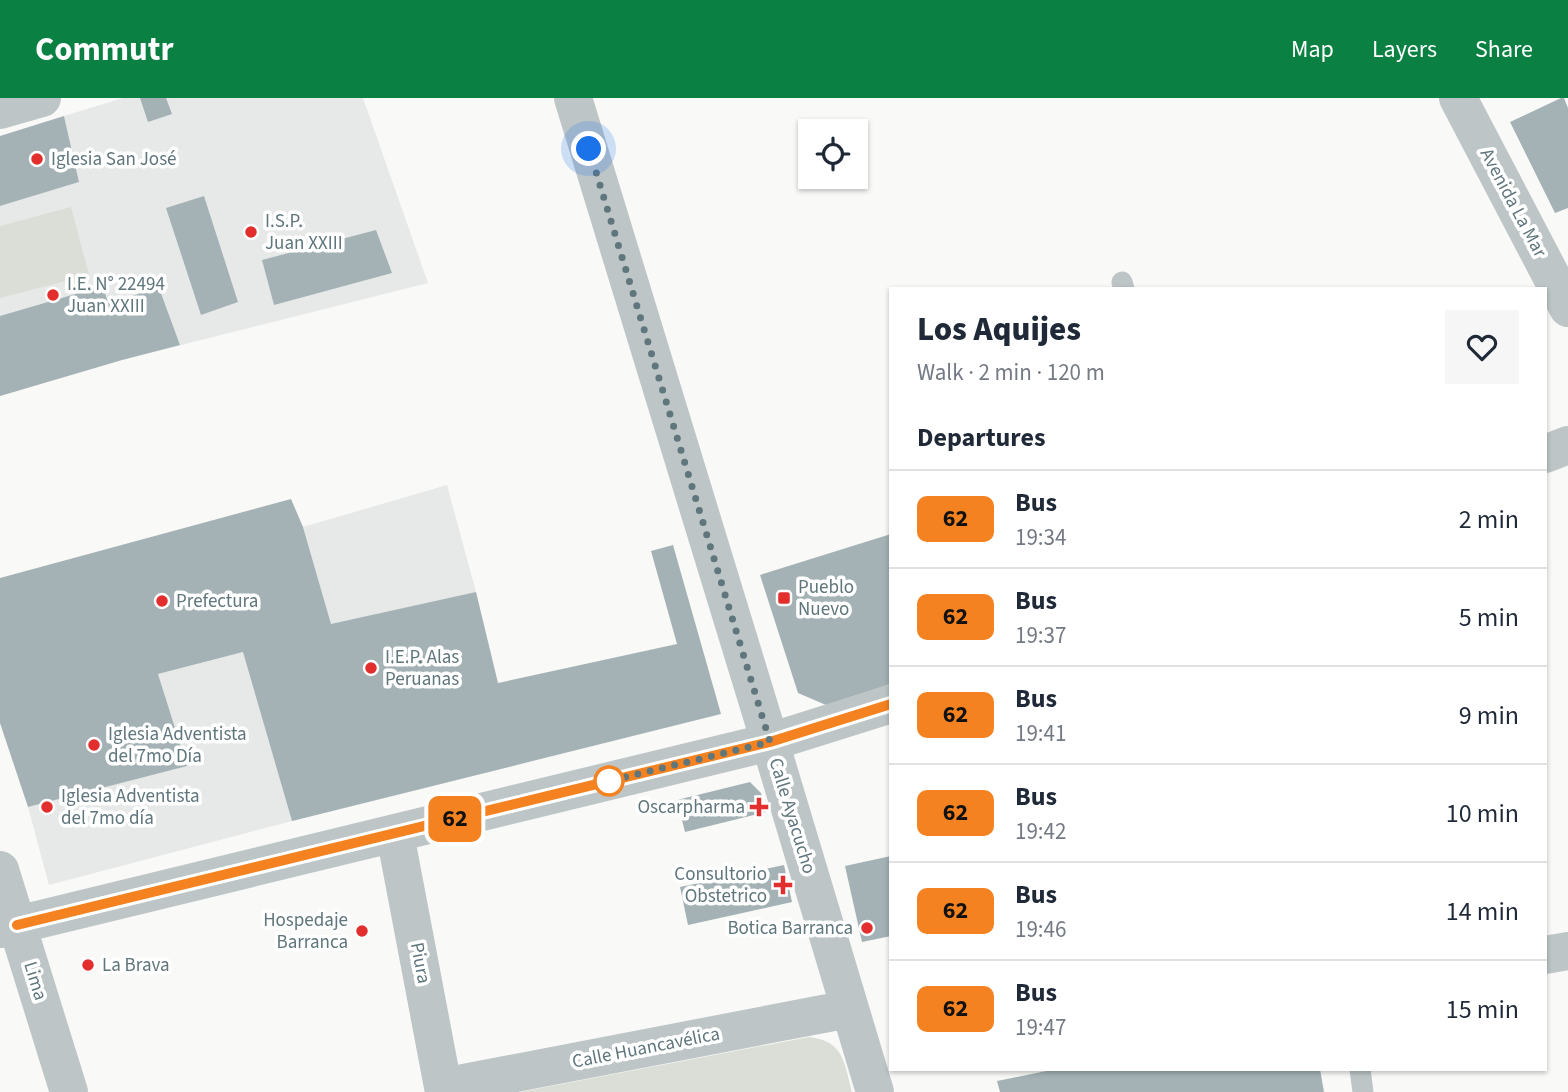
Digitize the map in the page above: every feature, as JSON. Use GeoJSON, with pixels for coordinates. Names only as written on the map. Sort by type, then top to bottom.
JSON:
{"type":"FeatureCollection","features":[{"type":"Feature","properties":{"kind":"street"},"geometry":{"type":"LineString","coordinates":[[0,110],[42,98]]}},
{"type":"Feature","properties":{"kind":"street","name":"Calle Ayacucho"},"geometry":{"type":"LineString","coordinates":[[573,98],[849,1009],[878,1075]]}},
{"type":"Feature","properties":{"kind":"street","name":"Avenida La Mar"},"geometry":{"type":"LineString","coordinates":[[1458,98],[1568,308]]}},
{"type":"Feature","properties":{"kind":"street"},"geometry":{"type":"LineString","coordinates":[[1547,453],[1568,445]]}},
{"type":"Feature","properties":{"kind":"street"},"geometry":{"type":"LineString","coordinates":[[9,927],[770,742],[889,705]]}},
{"type":"Feature","properties":{"kind":"street","name":"Piura"},"geometry":{"type":"LineString","coordinates":[[395,834],[444,1089]]}},
{"type":"Feature","properties":{"kind":"street","name":"Lima"},"geometry":{"type":"LineString","coordinates":[[0,870],[9,927],[69,1092]]}},
{"type":"Feature","properties":{"kind":"street"},"geometry":{"type":"LineString","coordinates":[[1547,955],[1568,951]]}},
{"type":"Feature","properties":{"kind":"street","name":"Calle Huancavélica"},"geometry":{"type":"LineString","coordinates":[[444,1089],[849,1009]]}},
{"type":"Feature","properties":{"kind":"lane"},"geometry":{"type":"LineString","coordinates":[[1360,1071],[1363,1092]]}},
{"type":"Feature","properties":{"kind":"shaded area","name":"I.S.P. Juan XXIII"},"geometry":{"type":"Polygon","coordinates":[[[123,98],[363,98],[428,283],[122,360],[0,396],[0,206],[79,182],[64,116],[123,98]]]}},
{"type":"Feature","properties":{"kind":"shaded area"},"geometry":{"type":"Polygon","coordinates":[[[71,207],[89,275],[0,298],[0,226],[71,207]]]}},
{"type":"Feature","properties":{"kind":"shaded area","name":"I.E.P. Alas Peruanas"},"geometry":{"type":"Polygon","coordinates":[[[447,485],[476,592],[517,765],[49,885],[28,807],[186,766],[158,674],[243,652],[331,624],[303,527],[447,485]]]}},
{"type":"Feature","properties":{"kind":"shaded area"},"geometry":{"type":"Polygon","coordinates":[[[809,1037],[821,1039],[836,1048],[844,1062],[852,1092],[520,1092],[809,1037]]]}},
{"type":"Feature","properties":{"kind":"building"},"geometry":{"type":"Polygon","coordinates":[[[140,98],[166,98],[172,114],[148,122],[140,98]]]}},
{"type":"Feature","properties":{"kind":"building"},"geometry":{"type":"Polygon","coordinates":[[[1564,98],[1568,108],[1568,208],[1555,213],[1510,122],[1564,98]]]}},
{"type":"Feature","properties":{"kind":"building","name":"Iglesia San José"},"geometry":{"type":"Polygon","coordinates":[[[64,116],[79,182],[0,206],[0,136],[64,116]]]}},
{"type":"Feature","properties":{"kind":"building"},"geometry":{"type":"Polygon","coordinates":[[[204,196],[238,302],[201,315],[166,208],[204,196]]]}},
{"type":"Feature","properties":{"kind":"building"},"geometry":{"type":"Polygon","coordinates":[[[376,230],[392,273],[274,305],[262,260],[376,230]]]}},
{"type":"Feature","properties":{"kind":"building"},"geometry":{"type":"Polygon","coordinates":[[[103,286],[108,303],[159,288],[180,345],[0,396],[0,316],[103,286]]]}},
{"type":"Feature","properties":{"kind":"building"},"geometry":{"type":"Polygon","coordinates":[[[291,499],[303,527],[331,624],[476,592],[498,683],[677,644],[651,551],[673,545],[721,714],[292,821],[243,652],[158,674],[187,766],[28,807],[0,723],[0,578],[291,499]]]}},
{"type":"Feature","properties":{"kind":"building"},"geometry":{"type":"Polygon","coordinates":[[[889,535],[889,685],[826,705],[798,693],[760,575],[889,535]]]}},
{"type":"Feature","properties":{"kind":"building"},"geometry":{"type":"Polygon","coordinates":[[[750,782],[761,793],[766,812],[685,832],[677,800],[750,782]]]}},
{"type":"Feature","properties":{"kind":"building"},"geometry":{"type":"Polygon","coordinates":[[[889,856],[889,936],[862,942],[845,866],[889,856]]]}},
{"type":"Feature","properties":{"kind":"building"},"geometry":{"type":"Polygon","coordinates":[[[784,865],[792,902],[688,925],[680,887],[784,865]]]}},
{"type":"Feature","properties":{"kind":"building"},"geometry":{"type":"Polygon","coordinates":[[[1046,1071],[1320,1071],[1324,1092],[1000,1092],[997,1081],[1046,1071]]]}},
{"type":"Feature","properties":{"kind":"bus line","name":"62"},"geometry":{"type":"LineString","coordinates":[[17,925],[770,742],[889,705]]}},
{"type":"Feature","properties":{"kind":"place","name":"Iglesia San José"},"geometry":{"type":"Point","coordinates":[37,159]}},
{"type":"Feature","properties":{"kind":"place","name":"I.S.P. Juan XXIII"},"geometry":{"type":"Point","coordinates":[251,232]}},
{"type":"Feature","properties":{"kind":"place","name":"I.E. N° 22494 Juan XXIII"},"geometry":{"type":"Point","coordinates":[53,295]}},
{"type":"Feature","properties":{"kind":"place","name":"Pueblo Nuevo"},"geometry":{"type":"Point","coordinates":[784,598]}},
{"type":"Feature","properties":{"kind":"place","name":"Prefectura"},"geometry":{"type":"Point","coordinates":[162,601]}},
{"type":"Feature","properties":{"kind":"place","name":"I.E.P. Alas Peruanas"},"geometry":{"type":"Point","coordinates":[371,668]}},
{"type":"Feature","properties":{"kind":"place","name":"Iglesia Adventista del 7mo Día"},"geometry":{"type":"Point","coordinates":[94,745]}},
{"type":"Feature","properties":{"kind":"place","name":"Iglesia Adventista del 7mo día"},"geometry":{"type":"Point","coordinates":[47,807]}},
{"type":"Feature","properties":{"kind":"place","name":"Oscarpharma"},"geometry":{"type":"Point","coordinates":[759,807]}},
{"type":"Feature","properties":{"kind":"place","name":"Consultorio Obstetrico"},"geometry":{"type":"Point","coordinates":[783,885]}},
{"type":"Feature","properties":{"kind":"place","name":"Botica Barranca"},"geometry":{"type":"Point","coordinates":[867,928]}},
{"type":"Feature","properties":{"kind":"place","name":"Hospedaje Barranca"},"geometry":{"type":"Point","coordinates":[362,931]}},
{"type":"Feature","properties":{"kind":"place","name":"La Brava"},"geometry":{"type":"Point","coordinates":[88,965]}},
{"type":"Feature","properties":{"kind":"route"},"geometry":{"type":"LineString","coordinates":[[589,149],[770,742],[609,781]]}}]}
